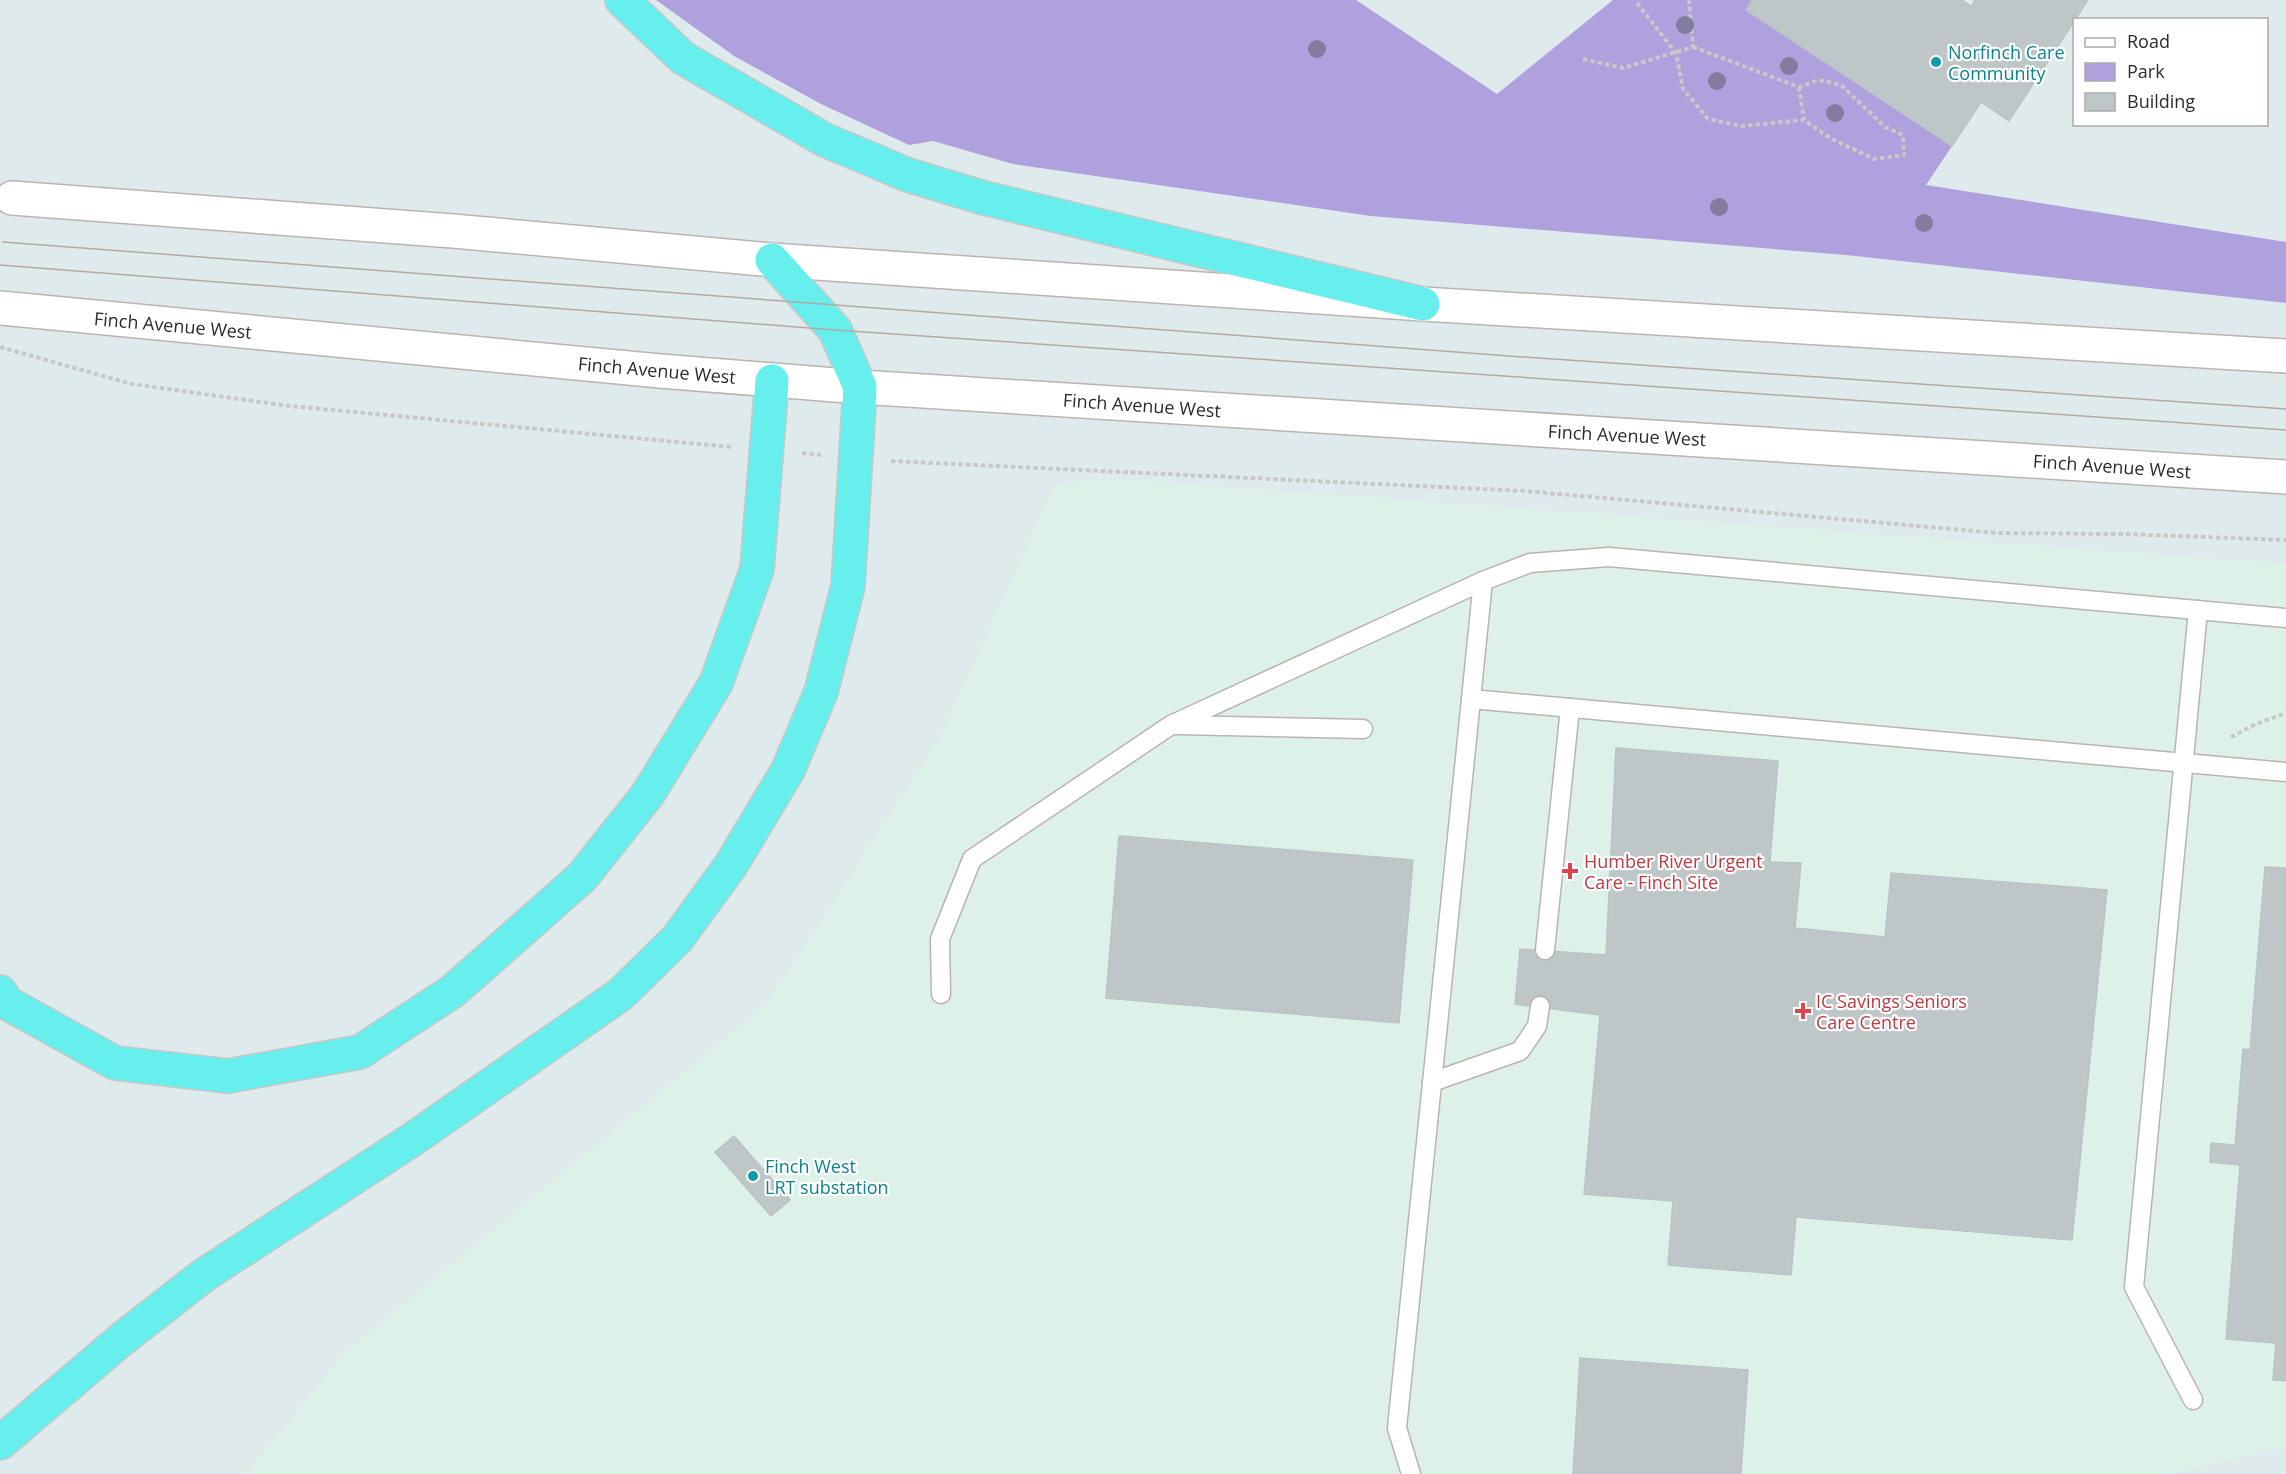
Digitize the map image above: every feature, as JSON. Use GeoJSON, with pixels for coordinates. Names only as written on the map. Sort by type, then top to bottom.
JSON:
{"type":"FeatureCollection","features":[{"type":"Feature","properties":{"kind":"highway"},"geometry":{"type":"LineString","coordinates":[[622,0],[682,58],[825,140],[908,175],[984,198],[1423,304]]}},
{"type":"Feature","properties":{"kind":"highway"},"geometry":{"type":"LineString","coordinates":[[0,1443],[122,1339],[204,1275],[413,1139],[621,994],[677,939],[732,865],[788,770],[821,692],[848,585],[860,387],[835,330],[772,260]]}},
{"type":"Feature","properties":{"kind":"highway"},"geometry":{"type":"LineString","coordinates":[[0,992],[8,1003],[115,1063],[228,1076],[360,1052],[453,991],[582,877],[648,794],[716,683],[756,569],[772,381]]}},
{"type":"Feature","properties":{"kind":"main road"},"geometry":{"type":"LineString","coordinates":[[12,198],[453,231],[772,260],[1423,304],[2286,356]]}},
{"type":"Feature","properties":{"kind":"main road","name":"Finch Avenue West"},"geometry":{"type":"LineString","coordinates":[[0,308],[772,381],[2286,477]]}},
{"type":"Feature","properties":{"kind":"lane"},"geometry":{"type":"LineString","coordinates":[[941,994],[940,939],[972,859],[1171,725],[1483,581],[1530,563],[1609,557],[2286,618]]}},
{"type":"Feature","properties":{"kind":"lane"},"geometry":{"type":"LineString","coordinates":[[1411,1474],[1397,1428],[1483,581]]}},
{"type":"Feature","properties":{"kind":"lane"},"geometry":{"type":"LineString","coordinates":[[2193,1400],[2134,1287],[2199,610]]}},
{"type":"Feature","properties":{"kind":"lane"},"geometry":{"type":"LineString","coordinates":[[1471,699],[2286,772]]}},
{"type":"Feature","properties":{"kind":"lane"},"geometry":{"type":"LineString","coordinates":[[1545,950],[1570,708]]}},
{"type":"Feature","properties":{"kind":"lane"},"geometry":{"type":"LineString","coordinates":[[1171,725],[1363,729]]}},
{"type":"Feature","properties":{"kind":"lane"},"geometry":{"type":"LineString","coordinates":[[1432,1082],[1521,1051],[1537,1026],[1540,1006]]}},
{"type":"Feature","properties":{"kind":"path"},"geometry":{"type":"LineString","coordinates":[[1689,0],[1693,47]]}},
{"type":"Feature","properties":{"kind":"path"},"geometry":{"type":"LineString","coordinates":[[1583,59],[1623,68],[1676,52],[1693,47],[1798,87],[1819,80],[1841,85],[1886,127],[1903,135],[1904,155],[1874,159],[1830,138],[1804,120],[1741,126],[1708,119],[1683,89],[1676,52],[1636,3]]}},
{"type":"Feature","properties":{"kind":"path"},"geometry":{"type":"LineString","coordinates":[[1798,87],[1804,120]]}},
{"type":"Feature","properties":{"kind":"path"},"geometry":{"type":"LineString","coordinates":[[0,347],[132,384],[278,404],[722,446]]}},
{"type":"Feature","properties":{"kind":"path"},"geometry":{"type":"LineString","coordinates":[[920,463],[1525,491],[1997,533],[2124,534],[2286,540]]}},
{"type":"Feature","properties":{"kind":"shaded area","name":"Humber River Urgent Care - Finch Site"},"geometry":{"type":"Polygon","coordinates":[[[1117,479],[2286,564],[2286,1447],[2167,1474],[246,1474],[344,1354],[767,1004],[940,737],[1055,484],[1117,479]]]}},
{"type":"Feature","properties":{"kind":"green space"},"geometry":{"type":"Polygon","coordinates":[[[656,0],[1356,0],[1497,94],[1613,0],[1752,0],[1746,10],[1952,146],[1926,185],[2286,242],[2286,303],[1846,255],[1371,216],[1013,164],[933,141],[909,145],[821,104],[734,56],[656,0]]]}},
{"type":"Feature","properties":{"kind":"building","name":"Norfinch Care Community"},"geometry":{"type":"Polygon","coordinates":[[[1752,0],[1962,0],[1971,6],[1975,0],[2088,0],[2076,18],[2073,18],[2073,23],[2009,121],[1981,102],[1952,146],[1746,10],[1752,0]]]}},
{"type":"Feature","properties":{"kind":"building"},"geometry":{"type":"Polygon","coordinates":[[[1616,748],[1778,761],[1770,862],[1801,863],[1795,928],[1885,937],[1891,873],[2107,890],[2072,1240],[1796,1217],[1791,1275],[1668,1265],[1673,1201],[1584,1194],[1600,1015],[1515,1004],[1520,949],[1606,955],[1616,748]]]}},
{"type":"Feature","properties":{"kind":"building"},"geometry":{"type":"Polygon","coordinates":[[[1119,836],[1413,860],[1399,1023],[1106,998],[1119,836]]]}},
{"type":"Feature","properties":{"kind":"building"},"geometry":{"type":"Polygon","coordinates":[[[2265,867],[2286,868],[2286,1381],[2273,1380],[2276,1343],[2226,1339],[2240,1165],[2210,1162],[2211,1143],[2235,1145],[2243,1049],[2250,1050],[2265,867]]]}},
{"type":"Feature","properties":{"kind":"building","name":"Finch West LRT substation"},"geometry":{"type":"Polygon","coordinates":[[[734,1136],[790,1200],[771,1216],[715,1152],[734,1136]]]}},
{"type":"Feature","properties":{"kind":"building"},"geometry":{"type":"Polygon","coordinates":[[[1580,1358],[1748,1370],[1741,1474],[1573,1474],[1580,1358]]]}},
{"type":"Feature","properties":{"kind":"tram line"},"geometry":{"type":"LineString","coordinates":[[3,242],[1509,356],[2286,409]]}},
{"type":"Feature","properties":{"kind":"tram line"},"geometry":{"type":"LineString","coordinates":[[0,265],[835,330],[2286,430]]}},
{"type":"Feature","properties":{"kind":"place","name":"Norfinch Care Community"},"geometry":{"type":"Point","coordinates":[1936,62]}},
{"type":"Feature","properties":{"kind":"place","name":"Humber River Urgent Care - Finch Site"},"geometry":{"type":"Point","coordinates":[1570,871]}},
{"type":"Feature","properties":{"kind":"place","name":"IC Savings Seniors Care Centre"},"geometry":{"type":"Point","coordinates":[1803,1011]}},
{"type":"Feature","properties":{"kind":"place","name":"Finch West LRT substation"},"geometry":{"type":"Point","coordinates":[753,1176]}}]}
